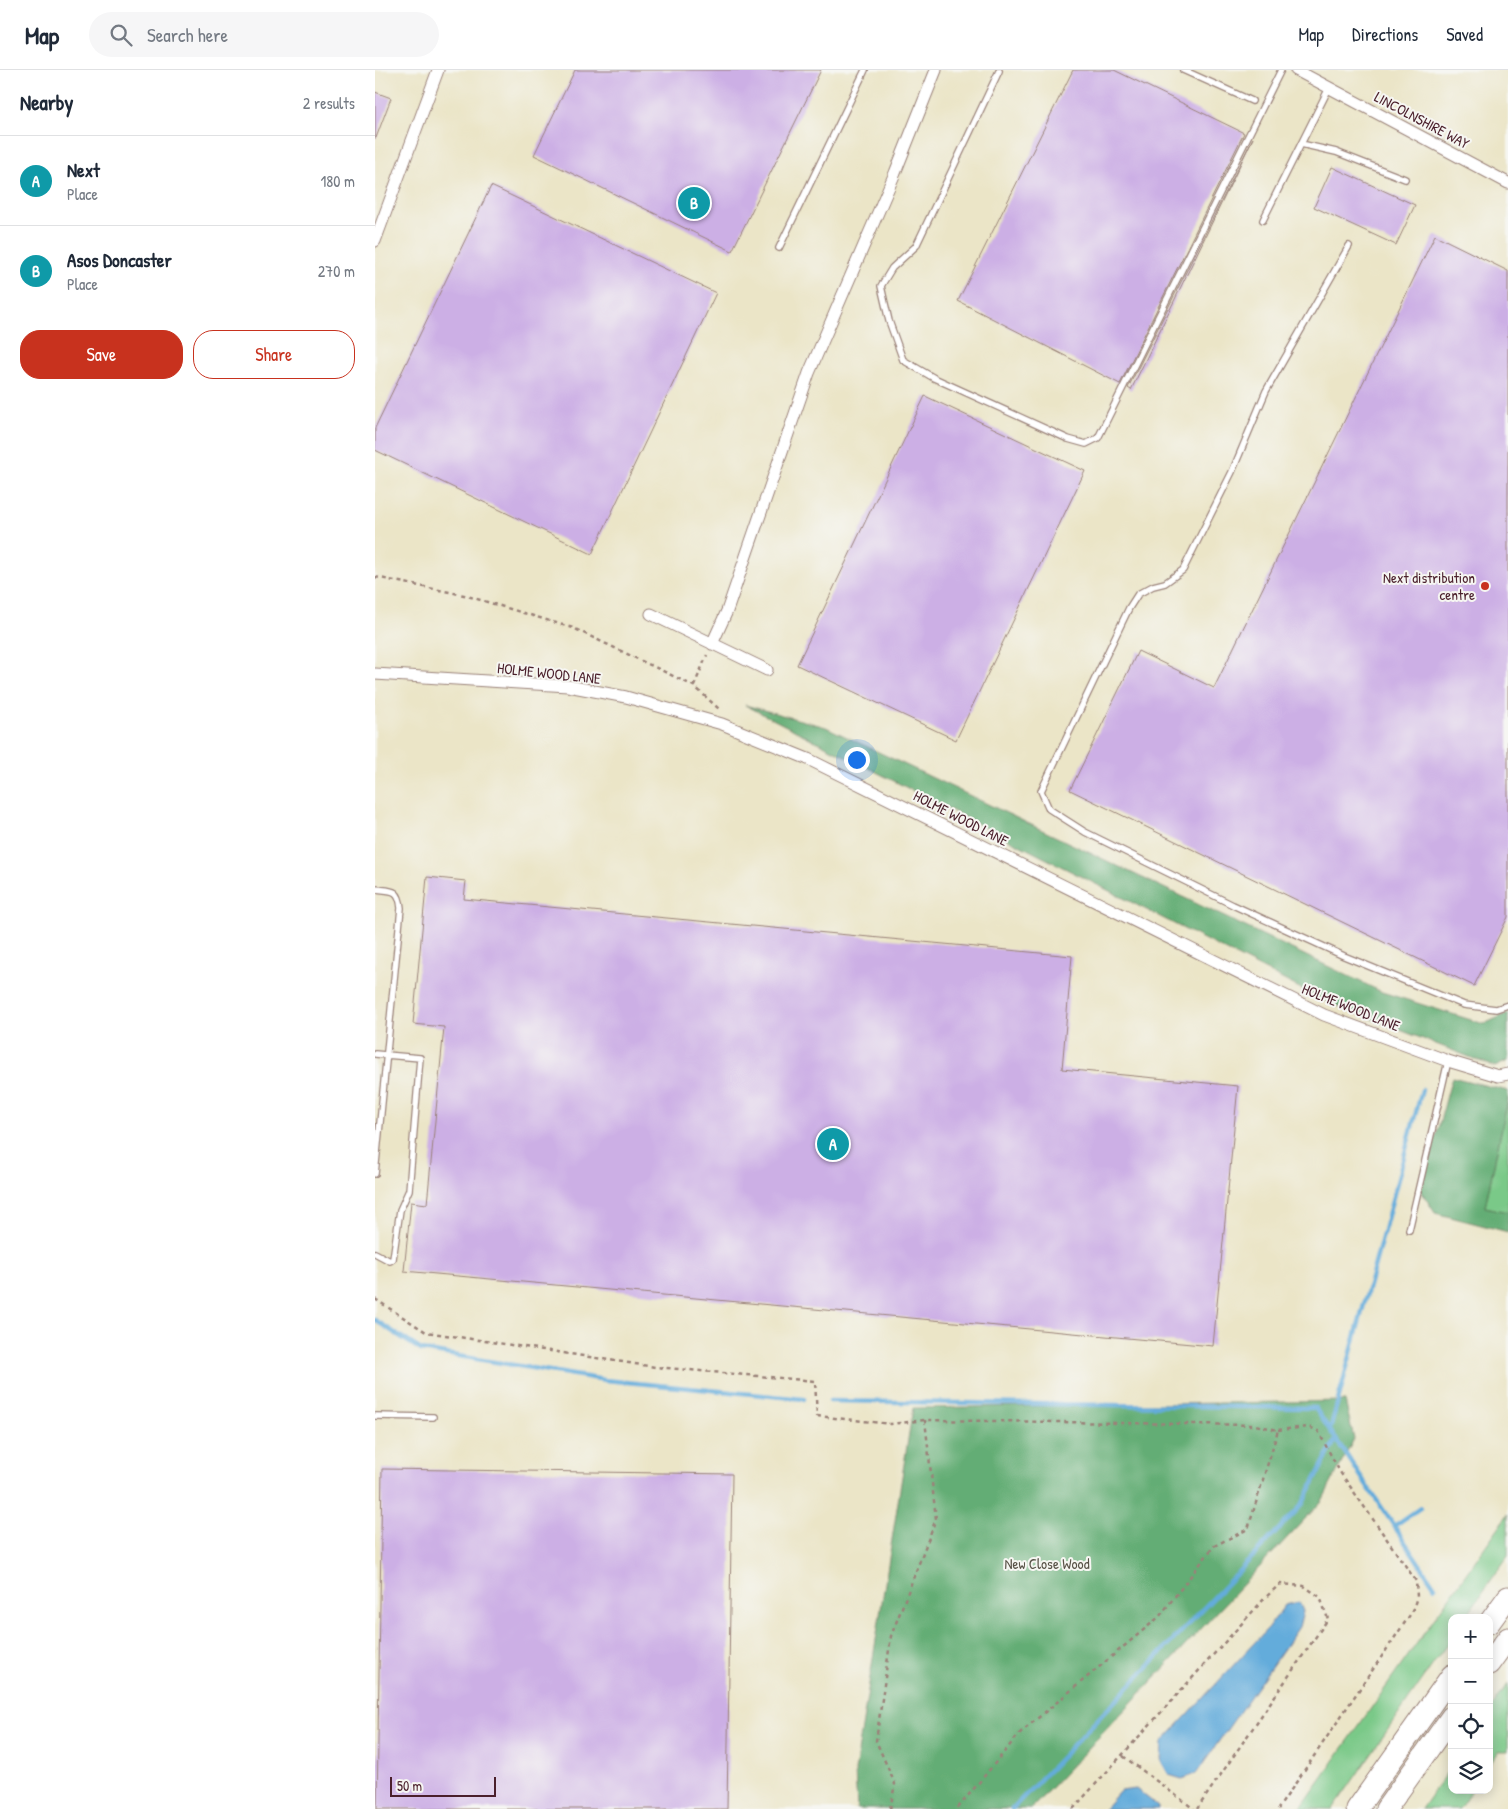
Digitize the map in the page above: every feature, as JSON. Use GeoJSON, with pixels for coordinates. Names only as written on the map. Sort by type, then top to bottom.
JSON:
{"type":"FeatureCollection","features":[{"type":"Feature","properties":{"kind":"highway"},"geometry":{"type":"LineString","coordinates":[[1493,1617],[1508,1596]]}},
{"type":"Feature","properties":{"kind":"highway"},"geometry":{"type":"LineString","coordinates":[[1493,1659],[1508,1638]]}},
{"type":"Feature","properties":{"kind":"highway"},"geometry":{"type":"LineString","coordinates":[[1357,1809],[1448,1681]]}},
{"type":"Feature","properties":{"kind":"highway"},"geometry":{"type":"LineString","coordinates":[[1386,1809],[1448,1722]]}},
{"type":"Feature","properties":{"kind":"street"},"geometry":{"type":"LineString","coordinates":[[712,644],[727,611],[809,373],[895,173],[936,70]]}},
{"type":"Feature","properties":{"kind":"street","name":"LINCOLNSHIRE WAY"},"geometry":{"type":"LineString","coordinates":[[1296,70],[1508,183]]}},
{"type":"Feature","properties":{"kind":"street"},"geometry":{"type":"LineString","coordinates":[[375,241],[435,71]]}},
{"type":"Feature","properties":{"kind":"street"},"geometry":{"type":"LineString","coordinates":[[651,614],[767,670]]}},
{"type":"Feature","properties":{"kind":"street","name":"HOLME WOOD LANE"},"geometry":{"type":"LineString","coordinates":[[375,674],[568,686],[626,697],[722,724],[809,759],[1324,1015],[1448,1061],[1498,1076],[1508,1074]]}},
{"type":"Feature","properties":{"kind":"lane"},"geometry":{"type":"LineString","coordinates":[[779,248],[865,70]]}},
{"type":"Feature","properties":{"kind":"lane"},"geometry":{"type":"LineString","coordinates":[[1183,70],[1252,101]]}},
{"type":"Feature","properties":{"kind":"lane"},"geometry":{"type":"LineString","coordinates":[[999,71],[916,246],[892,268],[881,286],[887,312],[903,360],[952,386],[1067,439],[1086,444],[1098,438],[1281,70]]}},
{"type":"Feature","properties":{"kind":"lane"},"geometry":{"type":"LineString","coordinates":[[1263,220],[1329,88]]}},
{"type":"Feature","properties":{"kind":"lane"},"geometry":{"type":"LineString","coordinates":[[1301,144],[1337,152],[1405,179]]}},
{"type":"Feature","properties":{"kind":"lane"},"geometry":{"type":"LineString","coordinates":[[1349,246],[1266,391],[1231,472],[1183,570],[1165,583],[1153,586],[1139,594],[1129,608],[1041,791],[1049,810],[1085,832],[1233,905],[1345,956],[1464,1005],[1495,1009],[1508,1005]]}},
{"type":"Feature","properties":{"kind":"lane"},"geometry":{"type":"LineString","coordinates":[[375,889],[394,891],[398,894],[401,908],[375,1174]]}},
{"type":"Feature","properties":{"kind":"lane"},"geometry":{"type":"LineString","coordinates":[[375,1054],[420,1058],[409,1190],[400,1210],[393,1259],[390,1261],[385,1260],[375,1253]]}},
{"type":"Feature","properties":{"kind":"lane"},"geometry":{"type":"LineString","coordinates":[[1409,1230],[1448,1061]]}},
{"type":"Feature","properties":{"kind":"lane"},"geometry":{"type":"LineString","coordinates":[[375,1416],[433,1417]]}},
{"type":"Feature","properties":{"kind":"path"},"geometry":{"type":"LineString","coordinates":[[375,577],[464,596],[573,628],[694,686],[722,713],[722,724]]}},
{"type":"Feature","properties":{"kind":"path"},"geometry":{"type":"LineString","coordinates":[[694,686],[712,644]]}},
{"type":"Feature","properties":{"kind":"path"},"geometry":{"type":"LineString","coordinates":[[375,1298],[426,1332],[655,1367],[815,1381],[817,1416],[891,1424],[925,1420],[1255,1425],[1278,1430],[1309,1427],[1318,1431],[1340,1472],[1416,1581],[1417,1596],[1412,1612],[1278,1809]]}},
{"type":"Feature","properties":{"kind":"path"},"geometry":{"type":"LineString","coordinates":[[890,1809],[895,1784],[876,1741],[891,1636],[936,1520],[925,1420]]}},
{"type":"Feature","properties":{"kind":"path"},"geometry":{"type":"LineString","coordinates":[[957,1809],[1020,1733],[1159,1617],[1214,1546],[1248,1529],[1278,1430]]}},
{"type":"Feature","properties":{"kind":"path"},"geometry":{"type":"LineString","coordinates":[[1073,1809],[1265,1598],[1280,1584],[1304,1586],[1320,1597],[1328,1619],[1195,1809],[1123,1755]]}},
{"type":"Feature","properties":{"kind":"green space"},"geometry":{"type":"Polygon","coordinates":[[[745,705],[826,727],[1382,992],[1484,1024],[1508,1013],[1508,1061],[1495,1067],[1323,1000],[745,705]]]}},
{"type":"Feature","properties":{"kind":"green space"},"geometry":{"type":"Polygon","coordinates":[[[1452,1077],[1508,1091],[1508,1099],[1485,1207],[1508,1212],[1508,1232],[1435,1213],[1421,1191],[1452,1077]]]}},
{"type":"Feature","properties":{"kind":"green space"},"geometry":{"type":"Polygon","coordinates":[[[1508,1099],[1508,1212],[1485,1207],[1508,1099]]]}},
{"type":"Feature","properties":{"kind":"green space","name":"New Close Wood"},"geometry":{"type":"Polygon","coordinates":[[[1345,1401],[1354,1439],[1322,1501],[1031,1809],[857,1809],[855,1771],[913,1408],[1345,1401]]]}},
{"type":"Feature","properties":{"kind":"green space"},"geometry":{"type":"Polygon","coordinates":[[[1508,1514],[1508,1556],[1468,1614],[1448,1614],[1448,1643],[1333,1809],[1300,1809],[1508,1514]]]}},
{"type":"Feature","properties":{"kind":"green space"},"geometry":{"type":"Polygon","coordinates":[[[1508,1684],[1508,1751],[1498,1751],[1493,1759],[1493,1749],[1493,1705],[1508,1684]]]}},
{"type":"Feature","properties":{"kind":"green space"},"geometry":{"type":"Polygon","coordinates":[[[1448,1771],[1448,1794],[1469,1794],[1459,1809],[1421,1809],[1448,1771]]]}},
{"type":"Feature","properties":{"kind":"water"},"geometry":{"type":"Polygon","coordinates":[[[1299,1602],[1303,1611],[1299,1627],[1196,1774],[1182,1779],[1169,1775],[1161,1761],[1162,1742],[1268,1628],[1285,1605],[1299,1602]]]}},
{"type":"Feature","properties":{"kind":"water"},"geometry":{"type":"Polygon","coordinates":[[[1136,1789],[1158,1806],[1158,1809],[1104,1809],[1120,1791],[1136,1789]]]}},
{"type":"Feature","properties":{"kind":"building"},"geometry":{"type":"Polygon","coordinates":[[[575,70],[821,70],[732,251],[534,155],[575,70]]]}},
{"type":"Feature","properties":{"kind":"building"},"geometry":{"type":"Polygon","coordinates":[[[1073,70],[1114,70],[1244,133],[1120,384],[958,301],[1073,70]]]}},
{"type":"Feature","properties":{"kind":"building"},"geometry":{"type":"Polygon","coordinates":[[[375,92],[391,98],[376,138],[375,138],[375,92]]]}},
{"type":"Feature","properties":{"kind":"building"},"geometry":{"type":"Polygon","coordinates":[[[1253,138],[1131,390],[1128,388],[1253,138]]]}},
{"type":"Feature","properties":{"kind":"building"},"geometry":{"type":"Polygon","coordinates":[[[1332,167],[1415,205],[1396,245],[1314,207],[1332,167]]]}},
{"type":"Feature","properties":{"kind":"building"},"geometry":{"type":"Polygon","coordinates":[[[491,186],[716,293],[592,554],[375,450],[375,428],[491,186]]]}},
{"type":"Feature","properties":{"kind":"building"},"geometry":{"type":"Polygon","coordinates":[[[1435,235],[1508,271],[1508,917],[1474,986],[1070,790],[1138,651],[1214,688],[1435,235]]]}},
{"type":"Feature","properties":{"kind":"building"},"geometry":{"type":"Polygon","coordinates":[[[925,396],[1085,471],[956,740],[797,665],[925,396]]]}},
{"type":"Feature","properties":{"kind":"building"},"geometry":{"type":"Polygon","coordinates":[[[427,877],[466,881],[464,899],[1072,956],[1062,1069],[1238,1086],[1213,1346],[404,1271],[411,1202],[427,1204],[444,1027],[413,1024],[427,877]]]}},
{"type":"Feature","properties":{"kind":"building"},"geometry":{"type":"Polygon","coordinates":[[[382,1469],[732,1474],[727,1809],[377,1809],[382,1469]]]}},
{"type":"Feature","properties":{"kind":"waterway"},"geometry":{"type":"LineString","coordinates":[[1330,1430],[1422,1090]]}},
{"type":"Feature","properties":{"kind":"waterway"},"geometry":{"type":"LineString","coordinates":[[375,1320],[421,1350],[605,1380],[804,1399]]}},
{"type":"Feature","properties":{"kind":"waterway"},"geometry":{"type":"LineString","coordinates":[[830,1401],[1315,1408],[1435,1587]]}},
{"type":"Feature","properties":{"kind":"waterway"},"geometry":{"type":"LineString","coordinates":[[1012,1809],[1302,1505],[1336,1439]]}},
{"type":"Feature","properties":{"kind":"waterway"},"geometry":{"type":"LineString","coordinates":[[1394,1526],[1420,1508]]}},
{"type":"Feature","properties":{"kind":"place","name":"Asos Doncaster"},"geometry":{"type":"Point","coordinates":[694,203]}},
{"type":"Feature","properties":{"kind":"place","name":"Next distribution centre"},"geometry":{"type":"Point","coordinates":[1485,586]}},
{"type":"Feature","properties":{"kind":"place","name":"Next"},"geometry":{"type":"Point","coordinates":[833,1144]}}]}
